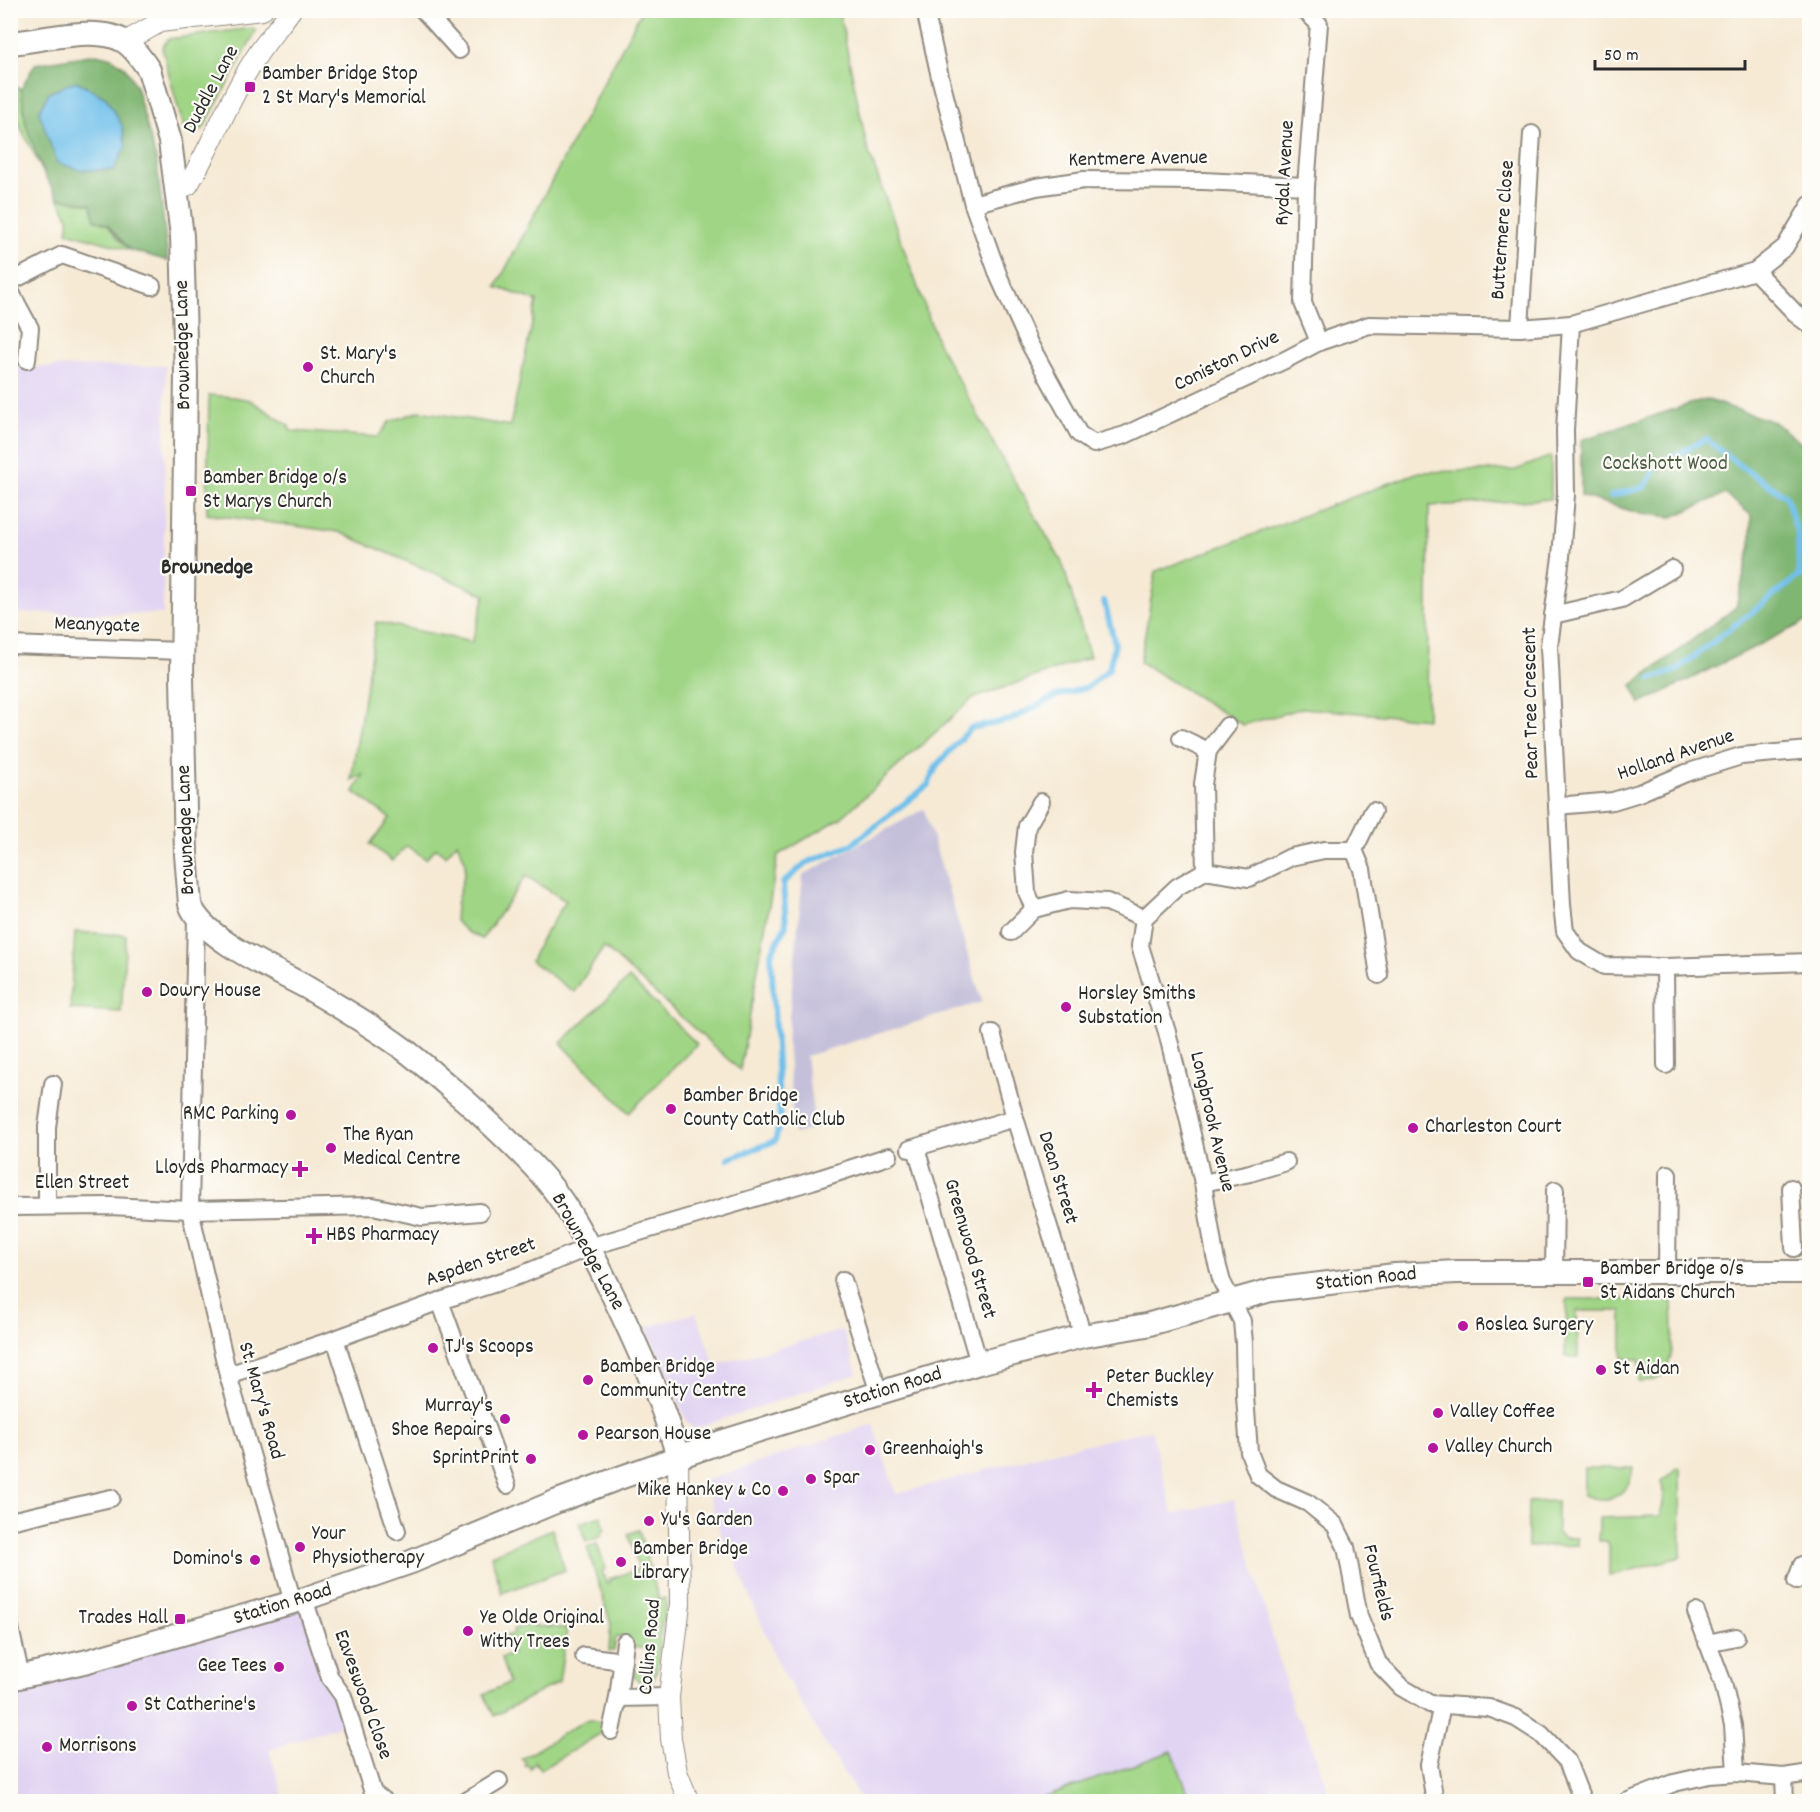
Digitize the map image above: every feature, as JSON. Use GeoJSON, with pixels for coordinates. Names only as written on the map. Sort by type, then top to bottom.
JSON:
{"type":"FeatureCollection","features":[{"type":"Feature","properties":{"kind":"main road"},"geometry":{"type":"LineString","coordinates":[[10,43],[84,34],[108,35],[125,42]]}},
{"type":"Feature","properties":{"kind":"main road","name":"Brownedge Lane"},"geometry":{"type":"LineString","coordinates":[[125,42],[142,61],[153,81],[170,141],[182,236],[186,374],[182,651],[186,864],[190,904],[206,928],[234,948],[373,1027],[407,1052],[499,1131],[546,1180],[571,1214],[589,1247],[640,1354],[662,1404],[678,1457]]}},
{"type":"Feature","properties":{"kind":"main road","name":"Station Road"},"geometry":{"type":"LineString","coordinates":[[16,1678],[298,1601],[411,1562],[555,1502],[678,1457],[879,1393],[979,1363],[1083,1336],[1146,1325],[1271,1290],[1395,1275],[1457,1272],[1809,1272]]}},
{"type":"Feature","properties":{"kind":"street","name":"Duddle Lane"},"geometry":{"type":"LineString","coordinates":[[125,42],[160,22],[262,10]]}},
{"type":"Feature","properties":{"kind":"street","name":"Duddle Lane"},"geometry":{"type":"LineString","coordinates":[[177,189],[188,185],[259,52],[291,10]]}},
{"type":"Feature","properties":{"kind":"street"},"geometry":{"type":"LineString","coordinates":[[423,10],[459,50]]}},
{"type":"Feature","properties":{"kind":"street","name":"Coniston Drive"},"geometry":{"type":"LineString","coordinates":[[925,10],[973,204],[999,277],[1029,343],[1079,434],[1094,444],[1125,435],[1319,342],[1369,325],[1520,328],[1571,324],[1755,271],[1785,247],[1809,205]]}},
{"type":"Feature","properties":{"kind":"street","name":"Rydal Avenue"},"geometry":{"type":"LineString","coordinates":[[1304,10],[1319,24],[1306,186],[1303,303],[1319,342]]}},
{"type":"Feature","properties":{"kind":"street","name":"Buttermere Close"},"geometry":{"type":"LineString","coordinates":[[1520,328],[1532,134]]}},
{"type":"Feature","properties":{"kind":"street","name":"Kentmere Avenue"},"geometry":{"type":"LineString","coordinates":[[973,204],[1036,187],[1084,180],[1306,186]]}},
{"type":"Feature","properties":{"kind":"street"},"geometry":{"type":"LineString","coordinates":[[10,282],[62,255],[152,286]]}},
{"type":"Feature","properties":{"kind":"street"},"geometry":{"type":"LineString","coordinates":[[1755,271],[1799,318],[1809,325]]}},
{"type":"Feature","properties":{"kind":"street"},"geometry":{"type":"LineString","coordinates":[[10,291],[30,328],[27,360]]}},
{"type":"Feature","properties":{"kind":"street","name":"Pear Tree Crescent"},"geometry":{"type":"LineString","coordinates":[[1571,324],[1565,430],[1566,495],[1561,557],[1549,646],[1565,931],[1579,951],[1604,966],[1665,967],[1809,962]]}},
{"type":"Feature","properties":{"kind":"street"},"geometry":{"type":"LineString","coordinates":[[1553,615],[1622,599],[1671,569]]}},
{"type":"Feature","properties":{"kind":"street","name":"Meanygate"},"geometry":{"type":"LineString","coordinates":[[10,645],[182,651]]}},
{"type":"Feature","properties":{"kind":"street"},"geometry":{"type":"LineString","coordinates":[[1205,871],[1203,784],[1208,751],[1227,726]]}},
{"type":"Feature","properties":{"kind":"street"},"geometry":{"type":"LineString","coordinates":[[1181,738],[1208,751]]}},
{"type":"Feature","properties":{"kind":"street","name":"Holland Avenue"},"geometry":{"type":"LineString","coordinates":[[1557,806],[1613,801],[1639,793],[1686,773],[1741,756],[1809,750]]}},
{"type":"Feature","properties":{"kind":"street"},"geometry":{"type":"LineString","coordinates":[[1034,909],[1028,892],[1024,852],[1027,826],[1041,802]]}},
{"type":"Feature","properties":{"kind":"street"},"geometry":{"type":"LineString","coordinates":[[1373,811],[1354,850],[1362,869],[1379,975]]}},
{"type":"Feature","properties":{"kind":"street"},"geometry":{"type":"LineString","coordinates":[[1011,932],[1034,909],[1069,900],[1107,902],[1144,918],[1177,887],[1205,871],[1249,878],[1291,857],[1323,850],[1354,850]]}},
{"type":"Feature","properties":{"kind":"street","name":"St. Mary's Road"},"geometry":{"type":"LineString","coordinates":[[196,916],[190,1210],[228,1375],[270,1519],[298,1601]]}},
{"type":"Feature","properties":{"kind":"street","name":"Longbrook Avenue"},"geometry":{"type":"LineString","coordinates":[[1144,918],[1140,946],[1167,1032],[1203,1183],[1215,1256],[1222,1282],[1232,1300]]}},
{"type":"Feature","properties":{"kind":"street"},"geometry":{"type":"LineString","coordinates":[[1665,967],[1666,1065]]}},
{"type":"Feature","properties":{"kind":"street","name":"Dean Street"},"geometry":{"type":"LineString","coordinates":[[992,1033],[1015,1118],[1083,1336]]}},
{"type":"Feature","properties":{"kind":"street"},"geometry":{"type":"LineString","coordinates":[[47,1206],[47,1127],[53,1084]]}},
{"type":"Feature","properties":{"kind":"street","name":"Greenwood Street"},"geometry":{"type":"LineString","coordinates":[[979,1363],[913,1149],[1015,1118]]}},
{"type":"Feature","properties":{"kind":"street","name":"Aspden Street"},"geometry":{"type":"LineString","coordinates":[[228,1375],[521,1275],[589,1247],[889,1156]]}},
{"type":"Feature","properties":{"kind":"street"},"geometry":{"type":"LineString","coordinates":[[1203,1183],[1250,1173],[1286,1162]]}},
{"type":"Feature","properties":{"kind":"street"},"geometry":{"type":"LineString","coordinates":[[1667,1272],[1668,1174]]}},
{"type":"Feature","properties":{"kind":"street"},"geometry":{"type":"LineString","coordinates":[[1791,1188],[1794,1248]]}},
{"type":"Feature","properties":{"kind":"street"},"geometry":{"type":"LineString","coordinates":[[1554,1273],[1555,1190]]}},
{"type":"Feature","properties":{"kind":"street","name":"Ellen Street"},"geometry":{"type":"LineString","coordinates":[[10,1207],[110,1206],[190,1210]]}},
{"type":"Feature","properties":{"kind":"street"},"geometry":{"type":"LineString","coordinates":[[190,1210],[373,1206],[422,1217],[480,1212]]}},
{"type":"Feature","properties":{"kind":"street"},"geometry":{"type":"LineString","coordinates":[[843,1280],[879,1393]]}},
{"type":"Feature","properties":{"kind":"street","name":"Fourfields"},"geometry":{"type":"LineString","coordinates":[[1232,1300],[1242,1321],[1250,1452],[1258,1475],[1276,1489],[1308,1503],[1335,1525],[1346,1547],[1359,1616],[1378,1663],[1401,1687],[1430,1704],[1489,1708],[1516,1718],[1541,1734],[1567,1761],[1583,1802]]}},
{"type":"Feature","properties":{"kind":"street"},"geometry":{"type":"LineString","coordinates":[[440,1301],[507,1485]]}},
{"type":"Feature","properties":{"kind":"street"},"geometry":{"type":"LineString","coordinates":[[335,1339],[397,1531]]}},
{"type":"Feature","properties":{"kind":"street","name":"Collins Road"},"geometry":{"type":"LineString","coordinates":[[678,1457],[680,1604],[669,1697],[671,1739],[677,1772],[689,1802]]}},
{"type":"Feature","properties":{"kind":"street"},"geometry":{"type":"LineString","coordinates":[[10,1521],[111,1498]]}},
{"type":"Feature","properties":{"kind":"street"},"geometry":{"type":"LineString","coordinates":[[1796,1581],[1802,1565],[1809,1562]]}},
{"type":"Feature","properties":{"kind":"street","name":"Eaveswood Close"},"geometry":{"type":"LineString","coordinates":[[298,1601],[330,1678],[343,1696],[373,1793],[385,1802]]}},
{"type":"Feature","properties":{"kind":"street"},"geometry":{"type":"LineString","coordinates":[[1696,1612],[1723,1683],[1733,1725],[1736,1773]]}},
{"type":"Feature","properties":{"kind":"street"},"geometry":{"type":"LineString","coordinates":[[10,1628],[16,1678]]}},
{"type":"Feature","properties":{"kind":"street"},"geometry":{"type":"LineString","coordinates":[[1707,1643],[1736,1637]]}},
{"type":"Feature","properties":{"kind":"street"},"geometry":{"type":"LineString","coordinates":[[611,1731],[625,1642]]}},
{"type":"Feature","properties":{"kind":"street"},"geometry":{"type":"LineString","coordinates":[[584,1656],[623,1661]]}},
{"type":"Feature","properties":{"kind":"street"},"geometry":{"type":"LineString","coordinates":[[618,1698],[669,1697]]}},
{"type":"Feature","properties":{"kind":"street"},"geometry":{"type":"LineString","coordinates":[[1435,1802],[1429,1765],[1442,1705]]}},
{"type":"Feature","properties":{"kind":"street"},"geometry":{"type":"LineString","coordinates":[[1626,1802],[1674,1783],[1709,1775],[1736,1773],[1784,1777],[1809,1773]]}},
{"type":"Feature","properties":{"kind":"street"},"geometry":{"type":"LineString","coordinates":[[1784,1777],[1785,1802]]}},
{"type":"Feature","properties":{"kind":"street"},"geometry":{"type":"LineString","coordinates":[[473,1799],[499,1781]]}},
{"type":"Feature","properties":{"kind":"shaded area"},"geometry":{"type":"Polygon","coordinates":[[[166,366],[163,614],[11,613],[11,367],[166,366]]]}},
{"type":"Feature","properties":{"kind":"shaded area"},"geometry":{"type":"Polygon","coordinates":[[[924,809],[982,1002],[806,1056],[815,1128],[794,1134],[787,1039],[803,875],[924,809]]]}},
{"type":"Feature","properties":{"kind":"shaded area"},"geometry":{"type":"Polygon","coordinates":[[[696,1313],[715,1365],[843,1330],[857,1374],[693,1429],[687,1422],[646,1327],[696,1313]]]}},
{"type":"Feature","properties":{"kind":"shaded area"},"geometry":{"type":"Polygon","coordinates":[[[873,1424],[896,1494],[1061,1450],[1151,1430],[1173,1514],[1234,1499],[1295,1716],[1303,1722],[1332,1801],[862,1801],[822,1739],[779,1665],[728,1544],[722,1537],[704,1481],[873,1424]]]}},
{"type":"Feature","properties":{"kind":"shaded area"},"geometry":{"type":"Polygon","coordinates":[[[317,1602],[354,1721],[269,1750],[285,1801],[11,1802],[11,1691],[317,1602]]]}},
{"type":"Feature","properties":{"kind":"green space"},"geometry":{"type":"Polygon","coordinates":[[[642,10],[839,11],[867,147],[938,343],[1062,562],[1090,657],[972,699],[841,818],[778,855],[740,1070],[604,947],[574,992],[531,961],[539,943],[566,901],[526,876],[482,939],[467,932],[455,921],[456,905],[465,872],[465,861],[457,842],[446,856],[436,848],[426,859],[407,846],[392,861],[370,844],[390,818],[354,792],[363,775],[351,780],[376,622],[472,642],[485,595],[339,532],[207,514],[209,395],[250,400],[288,425],[291,431],[378,437],[389,422],[420,411],[510,426],[537,301],[496,287],[642,10]]]}},
{"type":"Feature","properties":{"kind":"green space"},"geometry":{"type":"Polygon","coordinates":[[[252,28],[256,31],[202,131],[184,130],[162,48],[168,39],[252,28]]]}},
{"type":"Feature","properties":{"kind":"green space"},"geometry":{"type":"Polygon","coordinates":[[[96,54],[112,58],[125,67],[136,86],[157,163],[168,261],[130,250],[108,225],[95,220],[91,204],[58,198],[45,176],[26,125],[21,89],[35,64],[96,54]]]}},
{"type":"Feature","properties":{"kind":"green space"},"geometry":{"type":"Polygon","coordinates":[[[10,83],[21,89],[26,125],[45,176],[11,108],[10,83]]]}},
{"type":"Feature","properties":{"kind":"green space"},"geometry":{"type":"Polygon","coordinates":[[[58,198],[91,204],[130,250],[67,232],[69,218],[58,198]]]}},
{"type":"Feature","properties":{"kind":"green space","name":"Cockshott Wood"},"geometry":{"type":"Polygon","coordinates":[[[1705,399],[1774,422],[1809,449],[1809,620],[1640,704],[1632,685],[1736,607],[1751,545],[1751,515],[1725,494],[1672,517],[1638,513],[1581,496],[1581,440],[1705,399]]]}},
{"type":"Feature","properties":{"kind":"green space"},"geometry":{"type":"Polygon","coordinates":[[[1551,456],[1551,499],[1429,506],[1427,719],[1303,708],[1243,725],[1140,662],[1156,571],[1419,472],[1516,470],[1551,456]]]}},
{"type":"Feature","properties":{"kind":"green space"},"geometry":{"type":"Polygon","coordinates":[[[75,932],[126,935],[121,1012],[70,1009],[75,932]]]}},
{"type":"Feature","properties":{"kind":"green space"},"geometry":{"type":"Polygon","coordinates":[[[629,978],[697,1044],[629,1113],[561,1043],[629,978]]]}},
{"type":"Feature","properties":{"kind":"green space"},"geometry":{"type":"Polygon","coordinates":[[[1567,1299],[1672,1299],[1671,1356],[1662,1375],[1652,1381],[1639,1382],[1639,1359],[1622,1359],[1622,1311],[1577,1311],[1578,1357],[1565,1357],[1567,1299]]]}},
{"type":"Feature","properties":{"kind":"green space"},"geometry":{"type":"Polygon","coordinates":[[[1678,1467],[1680,1468],[1681,1557],[1609,1576],[1609,1544],[1606,1541],[1599,1541],[1599,1518],[1661,1516],[1664,1496],[1662,1482],[1678,1467]]]}},
{"type":"Feature","properties":{"kind":"green space"},"geometry":{"type":"Polygon","coordinates":[[[1584,1468],[1633,1468],[1631,1478],[1622,1491],[1616,1496],[1602,1499],[1584,1495],[1584,1468]]]}},
{"type":"Feature","properties":{"kind":"green space"},"geometry":{"type":"Polygon","coordinates":[[[1557,1501],[1557,1532],[1563,1538],[1577,1538],[1577,1545],[1528,1547],[1528,1502],[1557,1501]]]}},
{"type":"Feature","properties":{"kind":"green space"},"geometry":{"type":"Polygon","coordinates":[[[601,1516],[605,1528],[600,1537],[586,1542],[580,1523],[601,1516]]]}},
{"type":"Feature","properties":{"kind":"green space"},"geometry":{"type":"Polygon","coordinates":[[[552,1529],[565,1570],[502,1593],[491,1555],[552,1529]]]}},
{"type":"Feature","properties":{"kind":"green space"},"geometry":{"type":"Polygon","coordinates":[[[639,1530],[659,1600],[665,1598],[666,1605],[659,1639],[657,1672],[648,1684],[634,1677],[630,1670],[647,1672],[649,1649],[631,1647],[632,1639],[618,1637],[614,1651],[609,1651],[611,1624],[587,1547],[597,1544],[606,1569],[602,1571],[607,1583],[610,1582],[609,1579],[639,1569],[628,1534],[639,1530]]]}},
{"type":"Feature","properties":{"kind":"green space"},"geometry":{"type":"Polygon","coordinates":[[[523,1626],[567,1628],[559,1682],[494,1716],[484,1694],[509,1683],[501,1658],[512,1654],[506,1636],[514,1634],[513,1629],[523,1626]]]}},
{"type":"Feature","properties":{"kind":"green space"},"geometry":{"type":"Polygon","coordinates":[[[590,1720],[605,1724],[603,1732],[540,1770],[535,1762],[530,1769],[530,1766],[525,1766],[526,1762],[521,1759],[584,1721],[590,1720]]]}},
{"type":"Feature","properties":{"kind":"green space"},"geometry":{"type":"Polygon","coordinates":[[[1172,1751],[1191,1801],[1035,1801],[1172,1751]]]}},
{"type":"Feature","properties":{"kind":"water"},"geometry":{"type":"Polygon","coordinates":[[[76,81],[106,98],[122,125],[126,146],[114,170],[80,170],[57,163],[39,112],[49,93],[76,81]]]}},
{"type":"Feature","properties":{"kind":"waterway"},"geometry":{"type":"LineString","coordinates":[[1611,496],[1645,487],[1657,465],[1706,439],[1743,468],[1786,496],[1798,536],[1799,576],[1810,573]]}},
{"type":"Feature","properties":{"kind":"waterway"},"geometry":{"type":"LineString","coordinates":[[1651,679],[1675,671],[1799,576]]}},
{"type":"Feature","properties":{"kind":"waterway"},"geometry":{"type":"LineString","coordinates":[[728,1159],[775,1141],[780,1122],[771,954],[786,925],[783,883],[806,863],[851,845],[928,785],[937,765],[971,728],[1010,720],[1056,696],[1088,687],[1109,669],[1115,644],[1104,601]]}},
{"type":"Feature","properties":{"kind":"place","name":"Bamber Bridge Stop 2 St Mary's Memorial"},"geometry":{"type":"Point","coordinates":[250,87]}},
{"type":"Feature","properties":{"kind":"place","name":"St. Mary's Church"},"geometry":{"type":"Point","coordinates":[308,367]}},
{"type":"Feature","properties":{"kind":"place","name":"Bamber Bridge o/s St Marys Church"},"geometry":{"type":"Point","coordinates":[191,491]}},
{"type":"Feature","properties":{"kind":"place","name":"Dowry House"},"geometry":{"type":"Point","coordinates":[147,992]}},
{"type":"Feature","properties":{"kind":"place","name":"Horsley Smiths Substation"},"geometry":{"type":"Point","coordinates":[1066,1007]}},
{"type":"Feature","properties":{"kind":"place","name":"Bamber Bridge County Catholic Club"},"geometry":{"type":"Point","coordinates":[671,1109]}},
{"type":"Feature","properties":{"kind":"place","name":"RMC Parking"},"geometry":{"type":"Point","coordinates":[291,1115]}},
{"type":"Feature","properties":{"kind":"place","name":"Charleston Court"},"geometry":{"type":"Point","coordinates":[1413,1128]}},
{"type":"Feature","properties":{"kind":"place","name":"The Ryan Medical Centre"},"geometry":{"type":"Point","coordinates":[331,1148]}},
{"type":"Feature","properties":{"kind":"place","name":"Lloyds Pharmacy"},"geometry":{"type":"Point","coordinates":[300,1169]}},
{"type":"Feature","properties":{"kind":"place","name":"HBS Pharmacy"},"geometry":{"type":"Point","coordinates":[314,1236]}},
{"type":"Feature","properties":{"kind":"place","name":"Bamber Bridge o/s St Aidans Church"},"geometry":{"type":"Point","coordinates":[1588,1282]}},
{"type":"Feature","properties":{"kind":"place","name":"Roslea Surgery"},"geometry":{"type":"Point","coordinates":[1463,1326]}},
{"type":"Feature","properties":{"kind":"place","name":"TJ's Scoops"},"geometry":{"type":"Point","coordinates":[433,1348]}},
{"type":"Feature","properties":{"kind":"place","name":"St Aidan"},"geometry":{"type":"Point","coordinates":[1601,1370]}},
{"type":"Feature","properties":{"kind":"place","name":"Bamber Bridge Community Centre"},"geometry":{"type":"Point","coordinates":[588,1380]}},
{"type":"Feature","properties":{"kind":"place","name":"Peter Buckley Chemists"},"geometry":{"type":"Point","coordinates":[1094,1390]}},
{"type":"Feature","properties":{"kind":"place","name":"Valley Coffee"},"geometry":{"type":"Point","coordinates":[1438,1413]}},
{"type":"Feature","properties":{"kind":"place","name":"Murray's Shoe Repairs"},"geometry":{"type":"Point","coordinates":[505,1419]}},
{"type":"Feature","properties":{"kind":"place","name":"Pearson House"},"geometry":{"type":"Point","coordinates":[583,1435]}},
{"type":"Feature","properties":{"kind":"place","name":"Valley Church"},"geometry":{"type":"Point","coordinates":[1433,1448]}},
{"type":"Feature","properties":{"kind":"place","name":"Greenhaigh's"},"geometry":{"type":"Point","coordinates":[870,1450]}},
{"type":"Feature","properties":{"kind":"place","name":"SprintPrint"},"geometry":{"type":"Point","coordinates":[531,1459]}},
{"type":"Feature","properties":{"kind":"place","name":"Spar"},"geometry":{"type":"Point","coordinates":[811,1479]}},
{"type":"Feature","properties":{"kind":"place","name":"Mike Hankey & Co"},"geometry":{"type":"Point","coordinates":[783,1491]}},
{"type":"Feature","properties":{"kind":"place","name":"Yu's Garden"},"geometry":{"type":"Point","coordinates":[649,1521]}},
{"type":"Feature","properties":{"kind":"place","name":"Your Physiotherapy"},"geometry":{"type":"Point","coordinates":[300,1547]}},
{"type":"Feature","properties":{"kind":"place","name":"Domino's"},"geometry":{"type":"Point","coordinates":[255,1560]}},
{"type":"Feature","properties":{"kind":"place","name":"Bamber Bridge Library"},"geometry":{"type":"Point","coordinates":[621,1562]}},
{"type":"Feature","properties":{"kind":"place","name":"Trades Hall"},"geometry":{"type":"Point","coordinates":[180,1619]}},
{"type":"Feature","properties":{"kind":"place","name":"Ye Olde Original Withy Trees"},"geometry":{"type":"Point","coordinates":[468,1631]}},
{"type":"Feature","properties":{"kind":"place","name":"Gee Tees"},"geometry":{"type":"Point","coordinates":[279,1667]}},
{"type":"Feature","properties":{"kind":"place","name":"St Catherine's"},"geometry":{"type":"Point","coordinates":[132,1706]}},
{"type":"Feature","properties":{"kind":"place","name":"Morrisons"},"geometry":{"type":"Point","coordinates":[47,1747]}},
{"type":"Feature","properties":{"kind":"district","name":"Brownedge"},"geometry":{"type":"Point","coordinates":[207,568]}}]}
